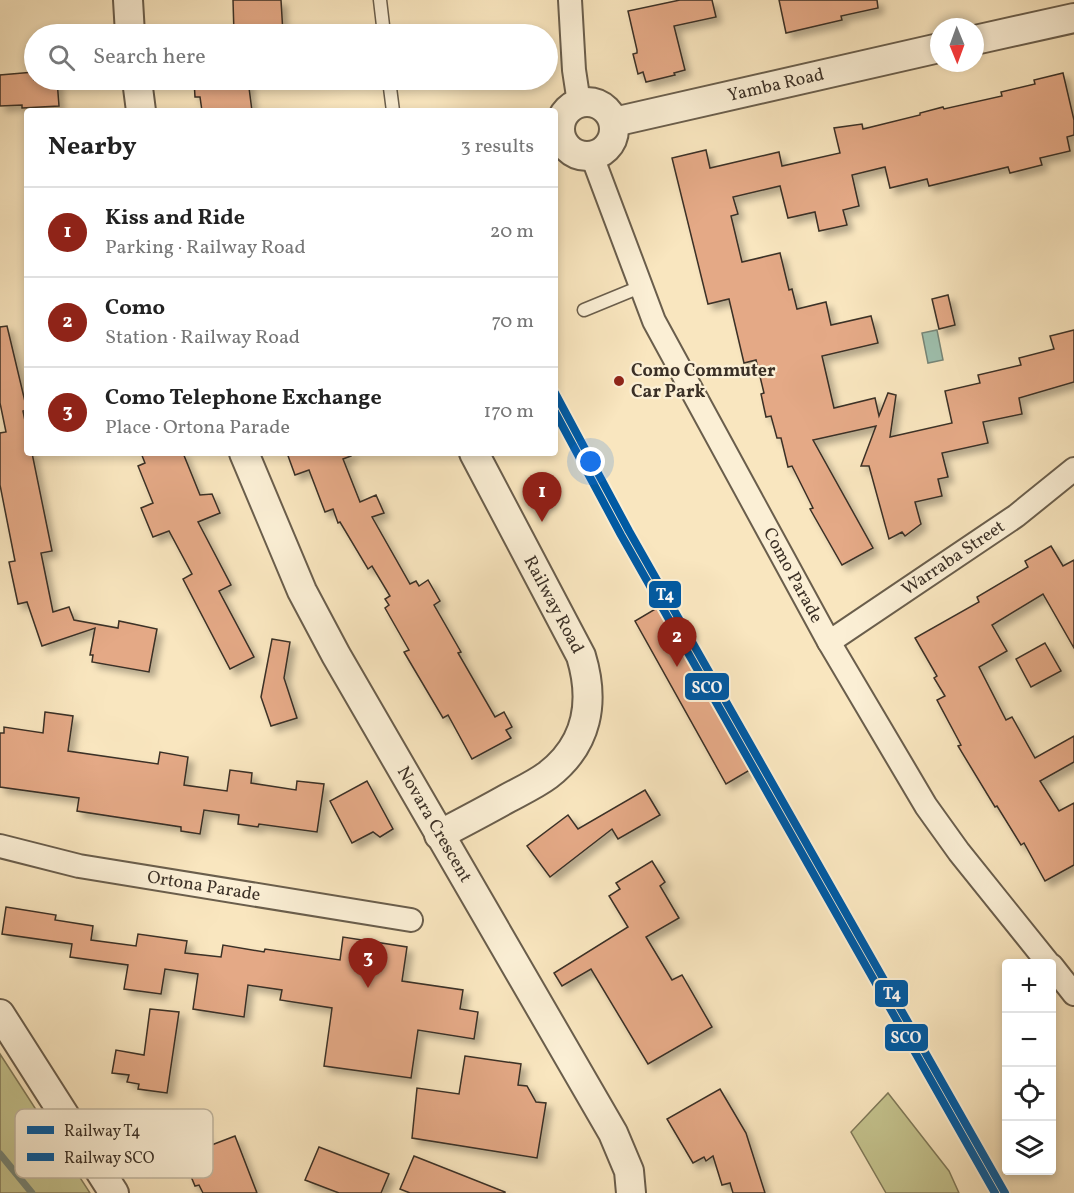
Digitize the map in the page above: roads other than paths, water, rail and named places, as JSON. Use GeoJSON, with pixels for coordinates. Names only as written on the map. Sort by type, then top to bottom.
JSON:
{"type":"FeatureCollection","features":[{"type":"Feature","properties":{"kind":"street"},"geometry":{"type":"LineString","coordinates":[[128,0],[129,24]]}},
{"type":"Feature","properties":{"kind":"street"},"geometry":{"type":"LineString","coordinates":[[570,0],[574,70],[579,103]]}},
{"type":"Feature","properties":{"kind":"street"},"geometry":{"type":"LineString","coordinates":[[984,38],[1074,18]]}},
{"type":"Feature","properties":{"kind":"street","name":"Yamba Road"},"geometry":{"type":"LineString","coordinates":[[614,122],[930,50]]}},
{"type":"Feature","properties":{"kind":"street"},"geometry":{"type":"LineString","coordinates":[[138,90],[141,108]]}},
{"type":"Feature","properties":{"kind":"street"},"geometry":{"type":"LineString","coordinates":[[588,101],[604,107],[614,122],[612,139],[608,147],[592,156],[576,154],[558,138],[561,120],[571,106],[579,103],[588,101]]}},
{"type":"Feature","properties":{"kind":"street","name":"Como Parade"},"geometry":{"type":"LineString","coordinates":[[592,156],[640,287],[668,350],[829,642],[926,806],[959,852],[1046,959]]}},
{"type":"Feature","properties":{"kind":"street","name":"Novara Crescent"},"geometry":{"type":"LineString","coordinates":[[245,456],[302,591],[439,835],[613,1133],[629,1171],[631,1193]]}},
{"type":"Feature","properties":{"kind":"street","name":"Railway Road"},"geometry":{"type":"LineString","coordinates":[[439,835],[547,775],[561,762],[581,732],[589,697],[587,674],[581,656],[476,456]]}},
{"type":"Feature","properties":{"kind":"street","name":"Warraba Street"},"geometry":{"type":"LineString","coordinates":[[829,642],[1016,516],[1074,469]]}},
{"type":"Feature","properties":{"kind":"street","name":"Ortona Parade"},"geometry":{"type":"LineString","coordinates":[[0,846],[79,866],[411,920]]}},
{"type":"Feature","properties":{"kind":"street","name":"Como Parade"},"geometry":{"type":"LineString","coordinates":[[1056,971],[1074,994]]}},
{"type":"Feature","properties":{"kind":"street"},"geometry":{"type":"LineString","coordinates":[[0,1014],[61,1109]]}},
{"type":"Feature","properties":{"kind":"street"},"geometry":{"type":"LineString","coordinates":[[104,1178],[114,1193]]}},
{"type":"Feature","properties":{"kind":"lane"},"geometry":{"type":"LineString","coordinates":[[381,0],[383,24]]}},
{"type":"Feature","properties":{"kind":"lane"},"geometry":{"type":"LineString","coordinates":[[390,90],[393,108]]}},
{"type":"Feature","properties":{"kind":"lane"},"geometry":{"type":"LineString","coordinates":[[584,310],[640,287]]}},
{"type":"Feature","properties":{"kind":"waterway"},"geometry":{"type":"LineString","coordinates":[[0,1154],[15,1172]]}},
{"type":"Feature","properties":{"kind":"waterway"},"geometry":{"type":"LineString","coordinates":[[20,1178],[32,1193]]}},
{"type":"Feature","properties":{"kind":"rail line","name":"T4"},"geometry":{"type":"LineString","coordinates":[[558,399],[629,531],[1005,1193]]}},
{"type":"Feature","properties":{"kind":"rail line","name":"SCO"},"geometry":{"type":"LineString","coordinates":[[558,418],[621,535],[995,1193]]}},
{"type":"Feature","properties":{"kind":"place","name":"Como Commuter Car Park"},"geometry":{"type":"Point","coordinates":[619,381]}},
{"type":"Feature","properties":{"kind":"place","name":"Kiss and Ride"},"geometry":{"type":"Point","coordinates":[542,522]}},
{"type":"Feature","properties":{"kind":"place","name":"Como"},"geometry":{"type":"Point","coordinates":[677,667]}},
{"type":"Feature","properties":{"kind":"place","name":"Como Telephone Exchange"},"geometry":{"type":"Point","coordinates":[368,988]}}]}
